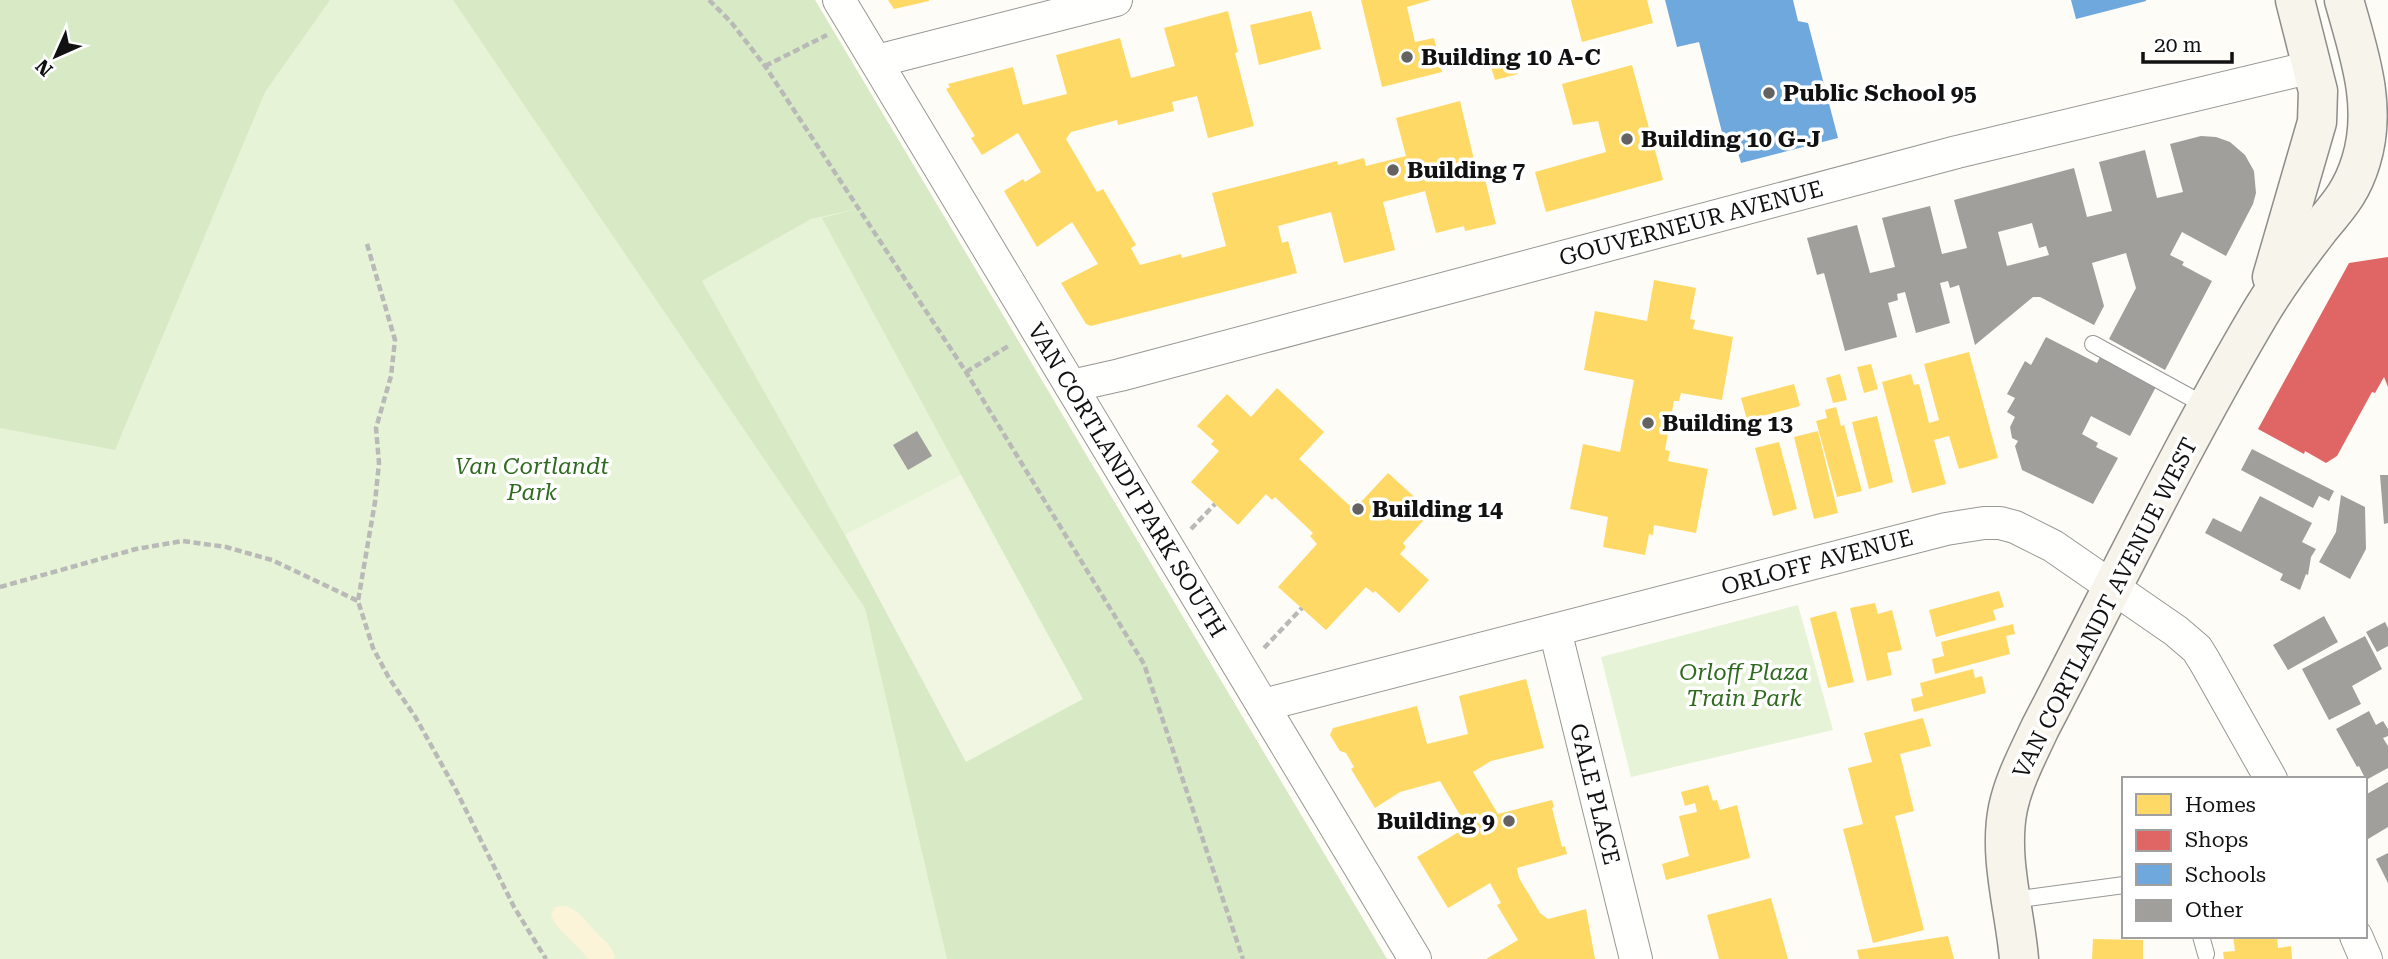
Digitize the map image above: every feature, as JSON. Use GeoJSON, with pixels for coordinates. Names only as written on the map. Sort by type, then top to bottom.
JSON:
{"type":"FeatureCollection","features":[{"type":"Feature","properties":{"kind":"main road","name":"VAN CORTLANDT AVENUE WEST"},"geometry":{"type":"LineString","coordinates":[[2260,313],[2317,122],[2318,91],[2295,0]]}},
{"type":"Feature","properties":{"kind":"main road","name":"VAN CORTLANDT AVENUE WEST"},"geometry":{"type":"LineString","coordinates":[[2019,959],[2008,875],[2007,811],[2014,787],[2040,727],[2260,313],[2320,228],[2337,210],[2353,181],[2377,150],[2366,84],[2344,0]]}},
{"type":"Feature","properties":{"kind":"main road"},"geometry":{"type":"LineString","coordinates":[[2317,122],[2377,150]]}},
{"type":"Feature","properties":{"kind":"street"},"geometry":{"type":"LineString","coordinates":[[877,61],[1116,0]]}},
{"type":"Feature","properties":{"kind":"street","name":"VAN CORTLANDT PARK SOUTH"},"geometry":{"type":"LineString","coordinates":[[846,11],[1415,959]]}},
{"type":"Feature","properties":{"kind":"street","name":"GOUVERNEUR AVENUE"},"geometry":{"type":"LineString","coordinates":[[1071,386],[1957,152],[2312,67]]}},
{"type":"Feature","properties":{"kind":"street","name":"ORLOFF AVENUE"},"geometry":{"type":"LineString","coordinates":[[1263,705],[1946,528],[2000,523],[2036,536],[2169,626],[2197,649],[2270,777]]}},
{"type":"Feature","properties":{"kind":"street","name":"GALE PLACE"},"geometry":{"type":"LineString","coordinates":[[1555,630],[1636,959]]}},
{"type":"Feature","properties":{"kind":"street"},"geometry":{"type":"LineString","coordinates":[[2357,938],[2366,959]]}},
{"type":"Feature","properties":{"kind":"lane"},"geometry":{"type":"LineString","coordinates":[[2093,344],[2208,407]]}},
{"type":"Feature","properties":{"kind":"lane"},"geometry":{"type":"LineString","coordinates":[[2012,900],[2122,885]]}},
{"type":"Feature","properties":{"kind":"lane"},"geometry":{"type":"LineString","coordinates":[[2202,938],[2206,954]]}},
{"type":"Feature","properties":{"kind":"path"},"geometry":{"type":"LineString","coordinates":[[709,0],[731,22],[765,66],[966,372],[1144,664],[1243,959]]}},
{"type":"Feature","properties":{"kind":"path"},"geometry":{"type":"LineString","coordinates":[[765,66],[846,11]]}},
{"type":"Feature","properties":{"kind":"path"},"geometry":{"type":"LineString","coordinates":[[367,244],[395,340],[391,376],[376,429],[379,463],[375,502],[358,601],[373,648],[416,718],[457,792],[514,907],[546,959]]}},
{"type":"Feature","properties":{"kind":"path"},"geometry":{"type":"LineString","coordinates":[[966,372],[1037,329]]}},
{"type":"Feature","properties":{"kind":"path"},"geometry":{"type":"LineString","coordinates":[[0,587],[136,549],[183,541],[226,547],[272,560],[358,601]]}},
{"type":"Feature","properties":{"kind":"path"},"geometry":{"type":"LineString","coordinates":[[1244,673],[1302,608]]}},
{"type":"Feature","properties":{"kind":"green space","name":"Van Cortlandt Park"},"geometry":{"type":"Polygon","coordinates":[[[0,0],[815,0],[1387,959],[0,959],[0,0]]]}},
{"type":"Feature","properties":{"kind":"green space"},"geometry":{"type":"Polygon","coordinates":[[[0,0],[330,0],[265,92],[115,450],[0,428],[0,0]]]}},
{"type":"Feature","properties":{"kind":"green space"},"geometry":{"type":"Polygon","coordinates":[[[453,0],[815,0],[1387,959],[947,959],[865,608],[453,0]],[[861,208],[811,219],[702,281],[845,535],[966,761],[1082,698],[822,218],[861,208]]]}},
{"type":"Feature","properties":{"kind":"green space"},"geometry":{"type":"Polygon","coordinates":[[[961,475],[1083,699],[966,762],[845,535],[961,475]]]}},
{"type":"Feature","properties":{"kind":"green space","name":"Orloff Plaza Train Park"},"geometry":{"type":"Polygon","coordinates":[[[1798,605],[1833,730],[1631,777],[1601,657],[1798,605]]]}},
{"type":"Feature","properties":{"kind":"sand"},"geometry":{"type":"Polygon","coordinates":[[[566,906],[581,916],[607,943],[615,956],[614,959],[588,959],[563,933],[551,915],[555,907],[566,906]]]}},
{"type":"Feature","properties":{"kind":"building: Homes"},"geometry":{"type":"Polygon","coordinates":[[[888,0],[929,0],[929,1],[894,9],[888,0]]]}},
{"type":"Feature","properties":{"kind":"building: Homes","name":"Building 10 A-C"},"geometry":{"type":"Polygon","coordinates":[[[1361,0],[1431,0],[1407,7],[1415,42],[1434,38],[1442,72],[1382,87],[1361,0]]]}},
{"type":"Feature","properties":{"kind":"building: Homes"},"geometry":{"type":"Polygon","coordinates":[[[1571,0],[1647,0],[1653,23],[1582,42],[1571,0]]]}},
{"type":"Feature","properties":{"kind":"building: Homes","name":"Building 7"},"geometry":{"type":"Polygon","coordinates":[[[1228,11],[1238,52],[1235,53],[1254,126],[1208,138],[1197,96],[1172,102],[1174,111],[1118,125],[1117,120],[1071,132],[1066,139],[1097,192],[1103,189],[1136,245],[1131,248],[1140,265],[1181,254],[1182,258],[1226,246],[1212,193],[1337,161],[1338,165],[1364,158],[1366,166],[1406,156],[1396,118],[1460,101],[1476,168],[1482,167],[1496,224],[1465,231],[1464,226],[1436,233],[1425,191],[1383,202],[1395,250],[1344,263],[1331,212],[1278,226],[1282,243],[1288,241],[1297,273],[1091,326],[1086,324],[1061,283],[1098,264],[1072,222],[1037,247],[1004,191],[1041,172],[1018,133],[982,155],[971,138],[975,136],[946,89],[950,87],[948,84],[1013,67],[1023,105],[1067,94],[1056,55],[1120,38],[1131,78],[1175,66],[1164,28],[1228,11]]]}},
{"type":"Feature","properties":{"kind":"building: Homes"},"geometry":{"type":"Polygon","coordinates":[[[1311,11],[1321,49],[1259,65],[1250,25],[1311,11]]]}},
{"type":"Feature","properties":{"kind":"building: Homes"},"geometry":{"type":"Polygon","coordinates":[[[1512,53],[1518,74],[1495,80],[1489,61],[1512,53]]]}},
{"type":"Feature","properties":{"kind":"building: Homes","name":"Building 10 G-J"},"geometry":{"type":"Polygon","coordinates":[[[1632,65],[1663,180],[1546,212],[1535,172],[1606,152],[1598,121],[1573,125],[1562,84],[1632,65]]]}},
{"type":"Feature","properties":{"kind":"building: Homes","name":"Building 13"},"geometry":{"type":"Polygon","coordinates":[[[1654,280],[1696,288],[1690,319],[1695,320],[1693,329],[1733,337],[1722,400],[1681,393],[1679,401],[1674,401],[1665,450],[1670,451],[1668,461],[1708,469],[1696,533],[1654,525],[1653,535],[1649,534],[1645,555],[1603,547],[1608,517],[1570,509],[1583,444],[1620,452],[1634,380],[1584,370],[1595,311],[1647,321],[1654,280]]]}},
{"type":"Feature","properties":{"kind":"building: Homes"},"geometry":{"type":"Polygon","coordinates":[[[1969,352],[1998,458],[1959,469],[1949,436],[1934,440],[1946,484],[1912,493],[1882,382],[1911,374],[1914,385],[1919,384],[1929,423],[1939,420],[1924,364],[1969,352]]]}},
{"type":"Feature","properties":{"kind":"building: Homes"},"geometry":{"type":"Polygon","coordinates":[[[1871,364],[1878,389],[1864,393],[1857,367],[1871,364]]]}},
{"type":"Feature","properties":{"kind":"building: Homes"},"geometry":{"type":"Polygon","coordinates":[[[1840,374],[1847,400],[1833,403],[1826,378],[1840,374]]]}},
{"type":"Feature","properties":{"kind":"building: Homes"},"geometry":{"type":"Polygon","coordinates":[[[1794,384],[1800,406],[1747,420],[1741,398],[1794,384]]]}},
{"type":"Feature","properties":{"kind":"building: Homes","name":"Building 14"},"geometry":{"type":"Polygon","coordinates":[[[1277,388],[1324,432],[1299,459],[1350,506],[1356,500],[1360,503],[1388,473],[1431,512],[1403,543],[1406,547],[1400,554],[1429,580],[1399,613],[1375,591],[1373,593],[1366,587],[1326,630],[1278,587],[1317,544],[1310,536],[1313,533],[1275,497],[1272,500],[1266,494],[1238,525],[1191,482],[1219,451],[1211,444],[1214,441],[1197,426],[1227,394],[1251,417],[1277,388]]]}},
{"type":"Feature","properties":{"kind":"building: Homes"},"geometry":{"type":"Polygon","coordinates":[[[1836,407],[1841,426],[1844,425],[1862,491],[1837,497],[1816,421],[1827,418],[1825,410],[1836,407]]]}},
{"type":"Feature","properties":{"kind":"building: Homes"},"geometry":{"type":"Polygon","coordinates":[[[1877,416],[1893,482],[1869,489],[1852,422],[1877,416]]]}},
{"type":"Feature","properties":{"kind":"building: Homes"},"geometry":{"type":"Polygon","coordinates":[[[1818,431],[1838,513],[1814,519],[1794,437],[1818,431]]]}},
{"type":"Feature","properties":{"kind":"building: Homes"},"geometry":{"type":"Polygon","coordinates":[[[1779,442],[1797,509],[1773,516],[1755,448],[1779,442]]]}},
{"type":"Feature","properties":{"kind":"building: Homes"},"geometry":{"type":"Polygon","coordinates":[[[1999,591],[2004,607],[1993,610],[1996,620],[1936,637],[1929,610],[1999,591]]]}},
{"type":"Feature","properties":{"kind":"building: Homes"},"geometry":{"type":"Polygon","coordinates":[[[1875,603],[1878,614],[1892,610],[1902,650],[1887,653],[1892,675],[1867,681],[1850,608],[1875,603]]]}},
{"type":"Feature","properties":{"kind":"building: Homes"},"geometry":{"type":"Polygon","coordinates":[[[1836,611],[1854,682],[1828,688],[1810,618],[1836,611]]]}},
{"type":"Feature","properties":{"kind":"building: Homes"},"geometry":{"type":"Polygon","coordinates":[[[2013,624],[2015,634],[2006,636],[2010,654],[1935,674],[1932,659],[1944,656],[1941,642],[2013,624]]]}},
{"type":"Feature","properties":{"kind":"building: Homes"},"geometry":{"type":"Polygon","coordinates":[[[1973,669],[1975,678],[1982,676],[1986,693],[1914,712],[1911,699],[1923,696],[1920,683],[1973,669]]]}},
{"type":"Feature","properties":{"kind":"building: Homes","name":"Building 9"},"geometry":{"type":"Polygon","coordinates":[[[1526,679],[1544,748],[1491,761],[1473,772],[1498,814],[1552,800],[1562,847],[1565,846],[1567,854],[1517,868],[1519,878],[1540,913],[1548,919],[1586,909],[1595,959],[1486,959],[1518,940],[1497,905],[1501,903],[1490,883],[1448,908],[1417,857],[1467,827],[1440,781],[1400,792],[1375,808],[1351,769],[1354,767],[1346,753],[1340,751],[1330,735],[1333,728],[1417,706],[1427,744],[1468,734],[1459,696],[1526,679]]]}},
{"type":"Feature","properties":{"kind":"building: Homes"},"geometry":{"type":"Polygon","coordinates":[[[1923,718],[1931,746],[1900,754],[1914,811],[1895,816],[1924,930],[1873,943],[1843,829],[1863,824],[1848,768],[1872,762],[1864,733],[1923,718]]]}},
{"type":"Feature","properties":{"kind":"building: Homes"},"geometry":{"type":"Polygon","coordinates":[[[1708,785],[1713,801],[1717,800],[1720,810],[1737,805],[1750,858],[1666,880],[1662,864],[1689,856],[1679,816],[1697,812],[1695,803],[1685,806],[1681,792],[1708,785]]]}},
{"type":"Feature","properties":{"kind":"building: Homes"},"geometry":{"type":"Polygon","coordinates":[[[1771,898],[1788,959],[1719,959],[1707,915],[1771,898]]]}},
{"type":"Feature","properties":{"kind":"building: Homes"},"geometry":{"type":"Polygon","coordinates":[[[1948,936],[1954,959],[1859,959],[1857,950],[1948,936]]]}},
{"type":"Feature","properties":{"kind":"building: Homes"},"geometry":{"type":"Polygon","coordinates":[[[2233,938],[2277,938],[2278,948],[2291,946],[2292,959],[2224,959],[2223,952],[2235,951],[2233,938]]]}},
{"type":"Feature","properties":{"kind":"building: Homes"},"geometry":{"type":"Polygon","coordinates":[[[2093,939],[2143,940],[2143,959],[2092,959],[2093,939]]]}},
{"type":"Feature","properties":{"kind":"building: Shops"},"geometry":{"type":"Polygon","coordinates":[[[2388,257],[2388,387],[2384,377],[2375,393],[2372,392],[2337,456],[2326,463],[2258,429],[2349,263],[2388,257]]]}},
{"type":"Feature","properties":{"kind":"building: Schools","name":"Public School 95"},"geometry":{"type":"Polygon","coordinates":[[[1665,0],[1793,0],[1798,21],[1808,23],[1838,138],[1741,163],[1736,146],[1726,148],[1699,42],[1677,47],[1665,0]]]}},
{"type":"Feature","properties":{"kind":"building: Schools"},"geometry":{"type":"Polygon","coordinates":[[[2071,0],[2146,0],[2146,1],[2076,19],[2071,0]]]}},
{"type":"Feature","properties":{"kind":"building: Other"},"geometry":{"type":"Polygon","coordinates":[[[2201,136],[2230,142],[2245,155],[2254,171],[2256,193],[2226,256],[2182,232],[2170,255],[2184,262],[2182,265],[2212,281],[2165,370],[2109,339],[2136,288],[2126,253],[2092,263],[2104,306],[2094,325],[2040,297],[2033,297],[1975,345],[1959,285],[1950,288],[1948,281],[1940,283],[1950,323],[1916,333],[1905,292],[1897,294],[1898,300],[1888,303],[1897,337],[1845,351],[1824,273],[1817,275],[1807,238],[1857,225],[1870,273],[1895,267],[1882,218],[1930,206],[1942,254],[1967,248],[1954,200],[2074,168],[2087,217],[2112,211],[2099,162],[2145,150],[2157,198],[2183,192],[2170,144],[2201,136]],[[2032,223],[1998,232],[2007,266],[2049,255],[2046,246],[2039,248],[2032,223]]]}},
{"type":"Feature","properties":{"kind":"building: Other"},"geometry":{"type":"Polygon","coordinates":[[[2046,337],[2097,363],[2102,353],[2158,383],[2130,436],[2091,416],[2082,434],[2098,443],[2096,447],[2118,458],[2093,504],[2022,470],[2015,446],[2018,441],[2012,438],[2010,427],[2015,417],[2007,412],[2015,398],[2007,394],[2025,361],[2031,365],[2046,337]]]}},
{"type":"Feature","properties":{"kind":"building: Other"},"geometry":{"type":"Polygon","coordinates":[[[917,431],[932,456],[908,470],[893,445],[917,431]]]}},
{"type":"Feature","properties":{"kind":"building: Other"},"geometry":{"type":"Polygon","coordinates":[[[2252,449],[2334,491],[2329,501],[2319,496],[2313,508],[2241,470],[2252,449]]]}},
{"type":"Feature","properties":{"kind":"building: Other"},"geometry":{"type":"Polygon","coordinates":[[[2380,475],[2388,475],[2388,523],[2384,524],[2380,475]]]}},
{"type":"Feature","properties":{"kind":"building: Other"},"geometry":{"type":"Polygon","coordinates":[[[2341,495],[2365,507],[2366,549],[2350,579],[2319,562],[2336,532],[2341,495]]]}},
{"type":"Feature","properties":{"kind":"building: Other"},"geometry":{"type":"Polygon","coordinates":[[[2260,496],[2312,523],[2302,542],[2316,549],[2300,590],[2280,580],[2283,574],[2205,533],[2213,518],[2241,532],[2260,496]]]}},
{"type":"Feature","properties":{"kind":"building: Other"},"geometry":{"type":"Polygon","coordinates":[[[2324,616],[2338,642],[2288,670],[2273,645],[2324,616]]]}},
{"type":"Feature","properties":{"kind":"building: Other"},"geometry":{"type":"Polygon","coordinates":[[[2385,622],[2388,628],[2388,646],[2377,652],[2366,632],[2385,622]]]}},
{"type":"Feature","properties":{"kind":"building: Other"},"geometry":{"type":"Polygon","coordinates":[[[2365,636],[2382,669],[2352,686],[2361,704],[2329,720],[2302,669],[2365,636]]]}},
{"type":"Feature","properties":{"kind":"building: Other"},"geometry":{"type":"Polygon","coordinates":[[[2369,711],[2376,725],[2383,721],[2388,729],[2388,736],[2383,738],[2388,746],[2388,768],[2367,779],[2336,729],[2369,711]]]}},
{"type":"Feature","properties":{"kind":"building: Other"},"geometry":{"type":"Polygon","coordinates":[[[2388,782],[2388,827],[2368,839],[2367,837],[2367,794],[2388,782]]]}},
{"type":"Feature","properties":{"kind":"building: Other"},"geometry":{"type":"Polygon","coordinates":[[[2388,853],[2388,883],[2376,859],[2388,853]]]}},
{"type":"Feature","properties":{"kind":"place","name":"Building 10 A-C"},"geometry":{"type":"Point","coordinates":[1407,57]}},
{"type":"Feature","properties":{"kind":"place","name":"Public School 95"},"geometry":{"type":"Point","coordinates":[1769,93]}},
{"type":"Feature","properties":{"kind":"place","name":"Building 10 G-J"},"geometry":{"type":"Point","coordinates":[1627,139]}},
{"type":"Feature","properties":{"kind":"place","name":"Building 7"},"geometry":{"type":"Point","coordinates":[1393,170]}},
{"type":"Feature","properties":{"kind":"place","name":"Building 13"},"geometry":{"type":"Point","coordinates":[1648,423]}},
{"type":"Feature","properties":{"kind":"place","name":"Building 14"},"geometry":{"type":"Point","coordinates":[1358,509]}},
{"type":"Feature","properties":{"kind":"place","name":"Building 9"},"geometry":{"type":"Point","coordinates":[1509,821]}}]}
